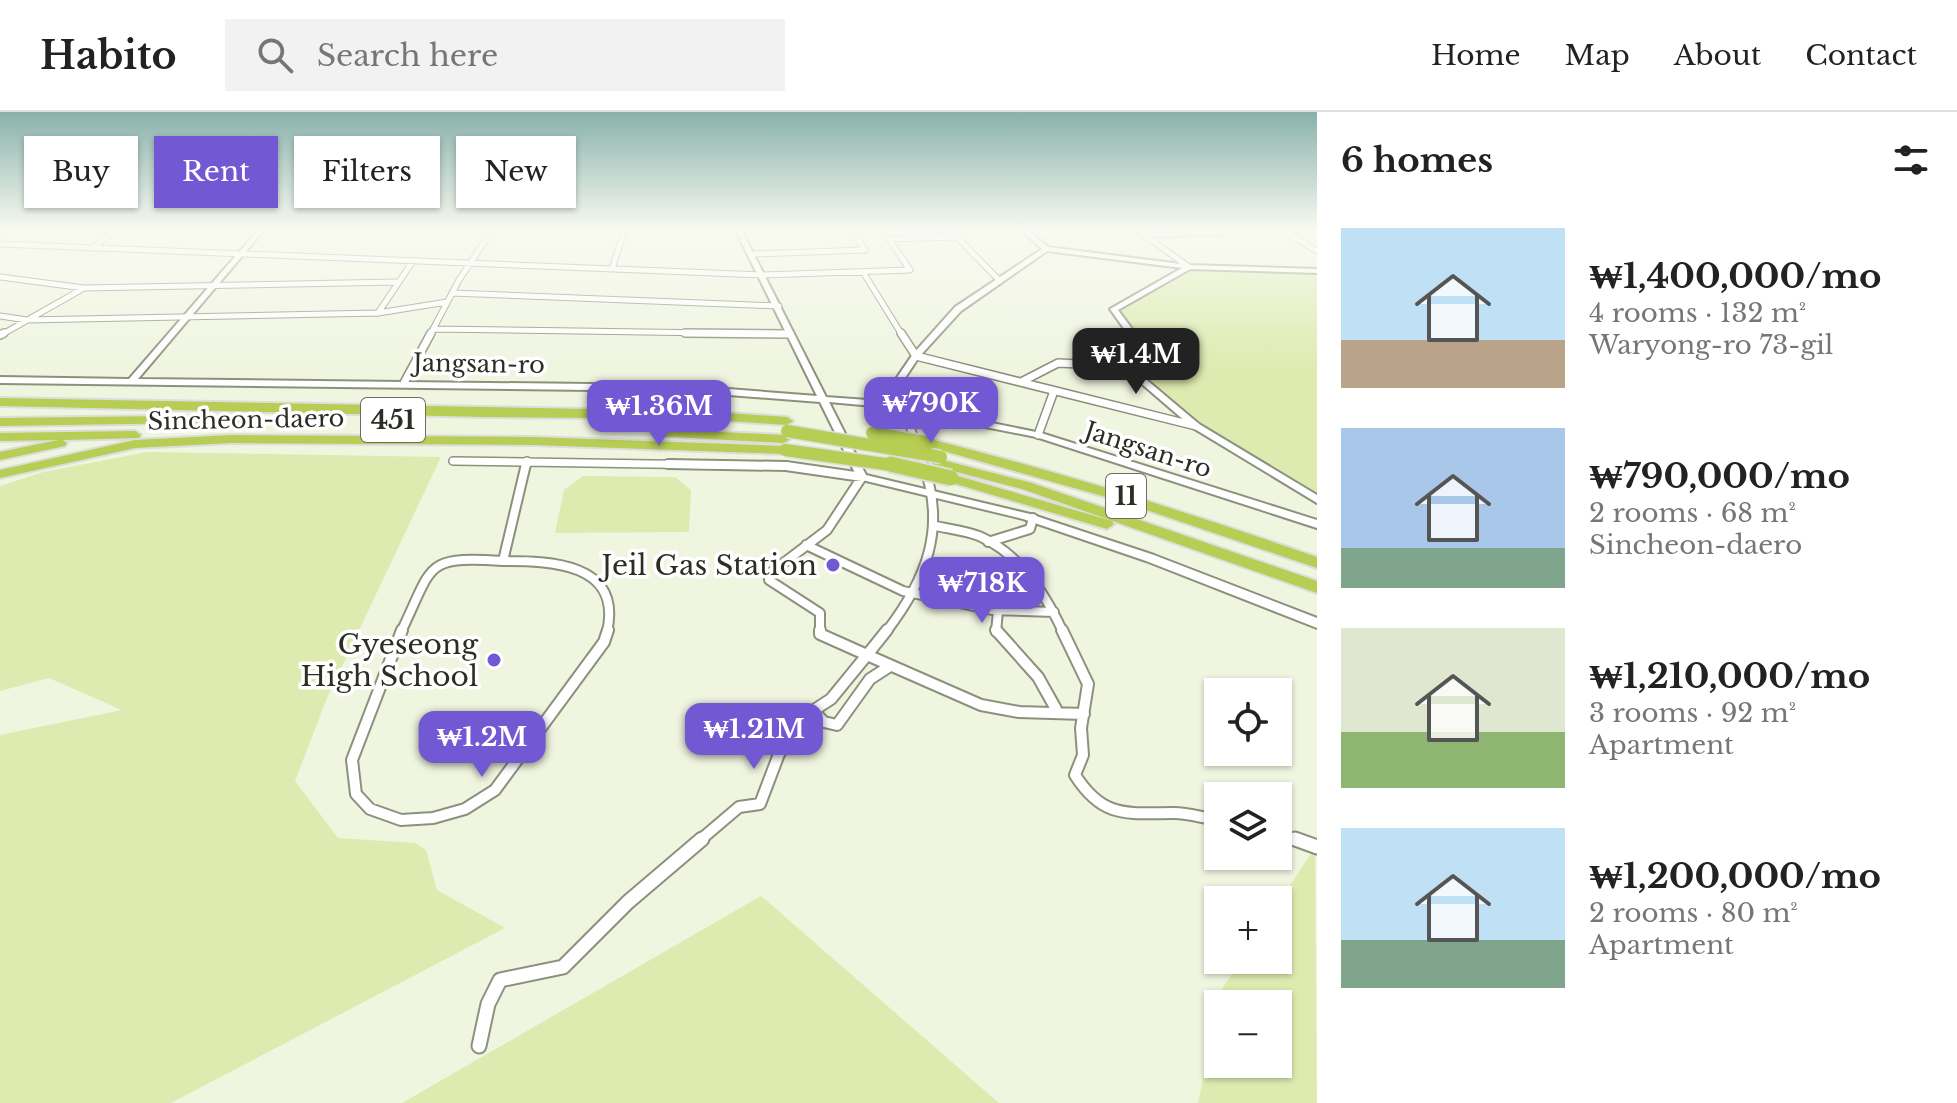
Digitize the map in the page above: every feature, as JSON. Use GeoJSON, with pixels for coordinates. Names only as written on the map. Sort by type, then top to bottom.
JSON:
{"type":"FeatureCollection","features":[{"type":"Feature","properties":{"kind":"highway","name":"Sincheon-daero"},"geometry":{"type":"LineString","coordinates":[[2,404],[701,415],[786,435]]}},
{"type":"Feature","properties":{"kind":"highway","name":"451"},"geometry":{"type":"LineString","coordinates":[[0,422],[308,419],[607,423],[786,435],[940,460],[1072,493],[1317,578]]}},
{"type":"Feature","properties":{"kind":"highway","name":"451"},"geometry":{"type":"LineString","coordinates":[[0,429],[786,435]]}},
{"type":"Feature","properties":{"kind":"highway"},"geometry":{"type":"LineString","coordinates":[[0,437],[148,434],[232,439]]}},
{"type":"Feature","properties":{"kind":"highway","name":"Sincheon-daero"},"geometry":{"type":"LineString","coordinates":[[0,474],[135,444],[232,439],[534,441],[786,435]]}},
{"type":"Feature","properties":{"kind":"highway","name":"11"},"geometry":{"type":"LineString","coordinates":[[786,435],[930,443],[1038,469],[1317,563]]}},
{"type":"Feature","properties":{"kind":"highway","name":"11"},"geometry":{"type":"LineString","coordinates":[[786,435],[951,478],[1147,537],[1317,598]]}},
{"type":"Feature","properties":{"kind":"highway"},"geometry":{"type":"LineString","coordinates":[[0,456],[105,436]]}},
{"type":"Feature","properties":{"kind":"highway","name":"451"},"geometry":{"type":"LineString","coordinates":[[940,460],[1027,486],[1317,587]]}},
{"type":"Feature","properties":{"kind":"main road"},"geometry":{"type":"LineString","coordinates":[[133,380],[221,275]]}},
{"type":"Feature","properties":{"kind":"main road"},"geometry":{"type":"LineString","coordinates":[[763,275],[820,398],[862,477],[932,491],[1033,518],[1150,558],[1317,623]]}},
{"type":"Feature","properties":{"kind":"main road"},"geometry":{"type":"LineString","coordinates":[[884,404],[916,356],[958,309],[1008,275]]}},
{"type":"Feature","properties":{"kind":"main road"},"geometry":{"type":"LineString","coordinates":[[1174,275],[1114,309],[1134,337],[1125,366],[1196,426],[1317,500]]}},
{"type":"Feature","properties":{"kind":"main road","name":"Jangsan-ro"},"geometry":{"type":"LineString","coordinates":[[0,378],[677,388],[884,404],[1038,435],[1317,524]]}},
{"type":"Feature","properties":{"kind":"main road"},"geometry":{"type":"LineString","coordinates":[[1241,500],[1317,530]]}},
{"type":"Feature","properties":{"kind":"street"},"geometry":{"type":"LineString","coordinates":[[378,313],[402,275]]}},
{"type":"Feature","properties":{"kind":"street"},"geometry":{"type":"LineString","coordinates":[[404,383],[462,275]]}},
{"type":"Feature","properties":{"kind":"street"},"geometry":{"type":"LineString","coordinates":[[865,275],[916,356],[1196,426]]}},
{"type":"Feature","properties":{"kind":"street"},"geometry":{"type":"LineString","coordinates":[[994,275],[1000,281]]}},
{"type":"Feature","properties":{"kind":"street"},"geometry":{"type":"LineString","coordinates":[[0,277],[84,288],[397,282]]}},
{"type":"Feature","properties":{"kind":"street"},"geometry":{"type":"LineString","coordinates":[[0,335],[84,288]]}},
{"type":"Feature","properties":{"kind":"street"},"geometry":{"type":"LineString","coordinates":[[452,293],[779,306]]}},
{"type":"Feature","properties":{"kind":"street"},"geometry":{"type":"LineString","coordinates":[[0,316],[27,320],[378,313],[447,302]]}},
{"type":"Feature","properties":{"kind":"street"},"geometry":{"type":"LineString","coordinates":[[433,329],[790,334]]}},
{"type":"Feature","properties":{"kind":"street"},"geometry":{"type":"LineString","coordinates":[[1023,381],[1058,363],[1125,366]]}},
{"type":"Feature","properties":{"kind":"street"},"geometry":{"type":"LineString","coordinates":[[1038,435],[1054,391]]}},
{"type":"Feature","properties":{"kind":"street"},"geometry":{"type":"LineString","coordinates":[[479,1046],[488,1004],[500,980],[563,967],[628,902],[739,807],[760,804],[779,754],[805,716],[831,699],[907,608],[926,567],[936,526],[932,491],[903,407]]}},
{"type":"Feature","properties":{"kind":"street"},"geometry":{"type":"LineString","coordinates":[[453,461],[786,466],[862,477],[827,530],[769,574],[769,580],[820,613],[820,634],[890,666],[1001,710],[1056,709],[1084,714]]}},
{"type":"Feature","properties":{"kind":"street"},"geometry":{"type":"LineString","coordinates":[[503,561],[527,461]]}},
{"type":"Feature","properties":{"kind":"street"},"geometry":{"type":"LineString","coordinates":[[988,542],[1030,529],[1033,518]]}},
{"type":"Feature","properties":{"kind":"street"},"geometry":{"type":"LineString","coordinates":[[936,526],[979,536],[988,542],[1037,583],[1054,612],[1086,678],[1083,755],[1075,775],[1088,795],[1121,814],[1141,817],[1174,813],[1204,818]]}},
{"type":"Feature","properties":{"kind":"street"},"geometry":{"type":"LineString","coordinates":[[806,545],[878,580],[915,592],[998,611],[1054,612]]}},
{"type":"Feature","properties":{"kind":"street"},"geometry":{"type":"LineString","coordinates":[[457,558],[503,561],[569,563],[585,569],[610,605],[611,624],[604,642],[495,790],[465,809],[433,818],[401,820],[370,809],[356,794],[352,760],[396,642],[430,572],[441,562],[457,558]]}},
{"type":"Feature","properties":{"kind":"street"},"geometry":{"type":"LineString","coordinates":[[926,567],[946,580],[986,586],[997,582]]}},
{"type":"Feature","properties":{"kind":"street"},"geometry":{"type":"LineString","coordinates":[[998,611],[996,633],[1015,647],[1043,681],[1056,709]]}},
{"type":"Feature","properties":{"kind":"street"},"geometry":{"type":"LineString","coordinates":[[813,711],[824,722],[837,725],[870,679],[890,666]]}},
{"type":"Feature","properties":{"kind":"street"},"geometry":{"type":"LineString","coordinates":[[1292,838],[1317,847]]}},
{"type":"Feature","properties":{"kind":"green space"},"geometry":{"type":"Polygon","coordinates":[[[1178,275],[1317,275],[1317,496],[1199,426],[1129,365],[1138,338],[1118,309],[1178,275]]]}},
{"type":"Feature","properties":{"kind":"green space"},"geometry":{"type":"Polygon","coordinates":[[[147,452],[441,457],[327,698],[295,781],[338,838],[415,843],[426,850],[437,890],[505,928],[171,1103],[0,1103],[0,735],[122,710],[49,678],[0,691],[0,486],[43,472],[147,452]]]}},
{"type":"Feature","properties":{"kind":"green space"},"geometry":{"type":"Polygon","coordinates":[[[583,476],[675,477],[691,490],[689,532],[555,533],[564,490],[583,476]]]}},
{"type":"Feature","properties":{"kind":"green space"},"geometry":{"type":"Polygon","coordinates":[[[1315,847],[1317,1103],[1198,1103],[1204,1075],[1204,1078],[1292,1078],[1292,990],[1222,990],[1232,974],[1292,974],[1290,886],[1315,847]]]}},
{"type":"Feature","properties":{"kind":"green space"},"geometry":{"type":"Polygon","coordinates":[[[761,896],[999,1103],[402,1103],[761,896]]]}},
{"type":"Feature","properties":{"kind":"place","name":"Jeil Gas Station"},"geometry":{"type":"Point","coordinates":[833,565]}},
{"type":"Feature","properties":{"kind":"place","name":"Gyeseong High School"},"geometry":{"type":"Point","coordinates":[494,660]}}]}
